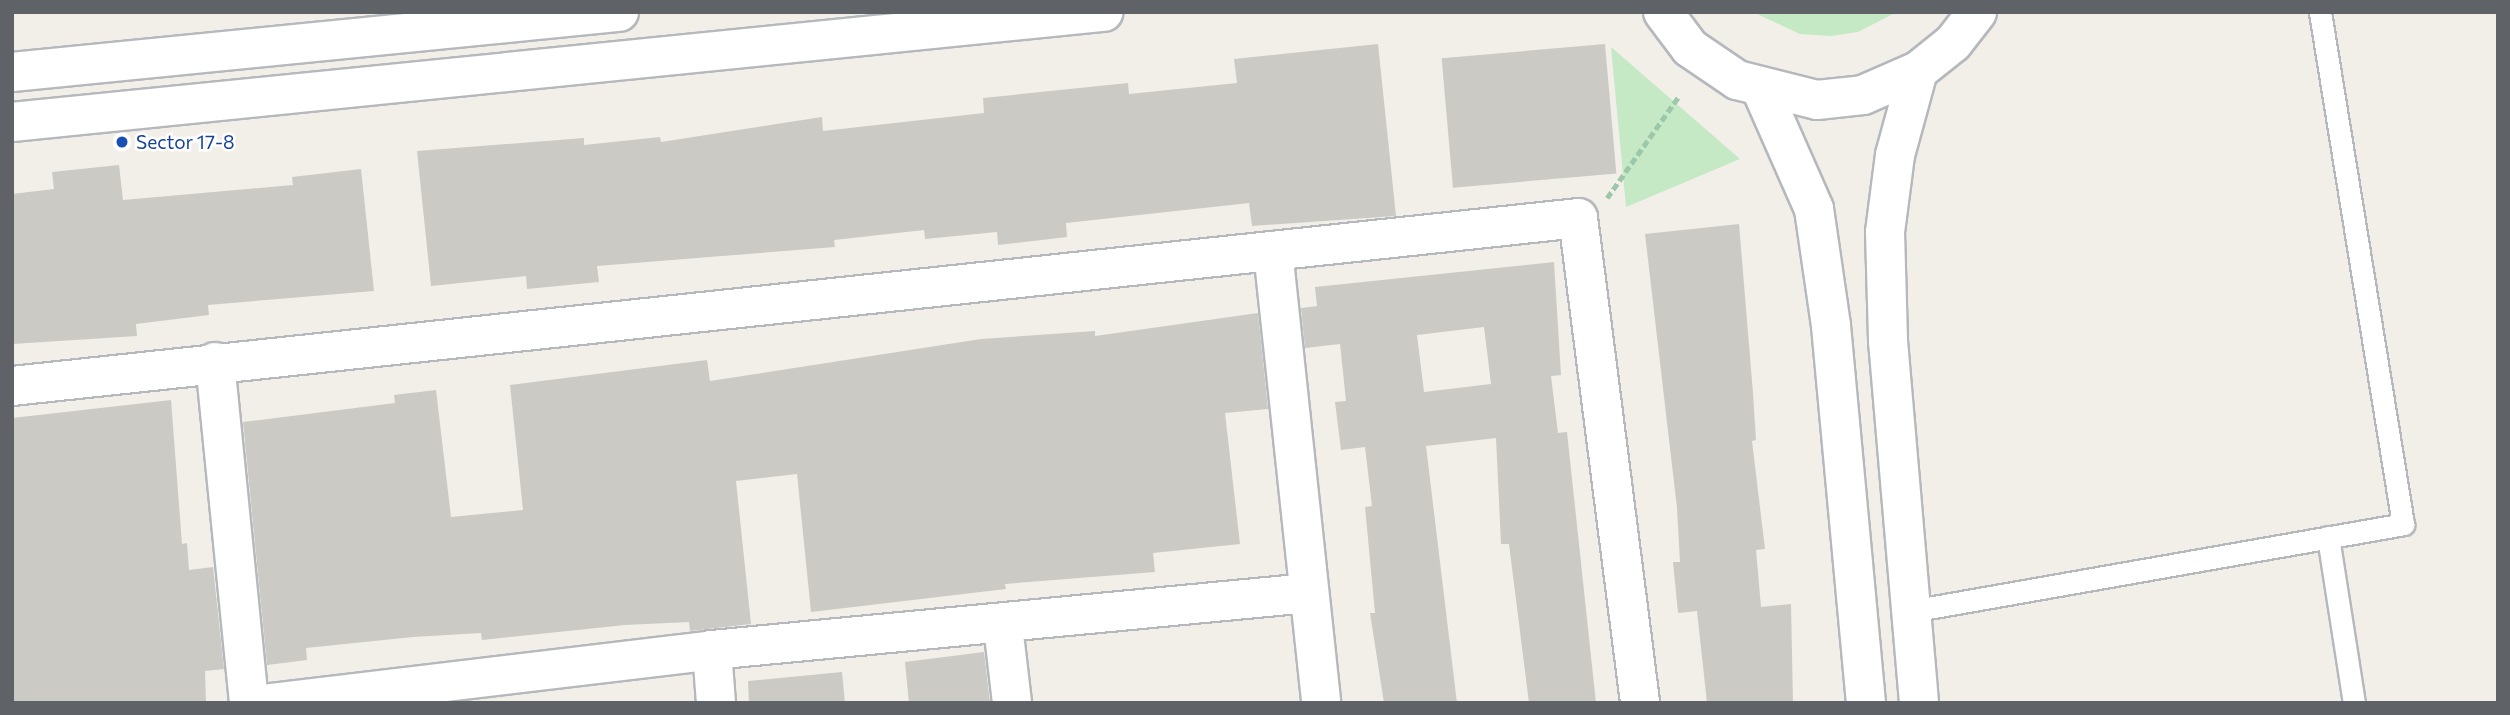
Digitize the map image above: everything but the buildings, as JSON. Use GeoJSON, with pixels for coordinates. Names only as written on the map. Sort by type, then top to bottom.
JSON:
{"type":"FeatureCollection","features":[{"type":"Feature","properties":{"kind":"street"},"geometry":{"type":"LineString","coordinates":[[12,72],[355,25],[619,12]]}},
{"type":"Feature","properties":{"kind":"street"},"geometry":{"type":"LineString","coordinates":[[12,122],[1103,12]]}},
{"type":"Feature","properties":{"kind":"street"},"geometry":{"type":"LineString","coordinates":[[1663,12],[1710,65],[1762,91],[1817,100],[1844,98],[1918,71],[1953,43],[1977,12]]}},
{"type":"Feature","properties":{"kind":"street"},"geometry":{"type":"LineString","coordinates":[[1918,71],[1895,155],[1885,232],[1888,341],[1919,703]]}},
{"type":"Feature","properties":{"kind":"street"},"geometry":{"type":"LineString","coordinates":[[1762,91],[1814,209],[1831,326],[1866,703]]}},
{"type":"Feature","properties":{"kind":"street"},"geometry":{"type":"LineString","coordinates":[[12,386],[215,362],[1578,218],[1640,703]]}},
{"type":"Feature","properties":{"kind":"street"},"geometry":{"type":"LineString","coordinates":[[1273,251],[1321,703]]}},
{"type":"Feature","properties":{"kind":"street"},"geometry":{"type":"LineString","coordinates":[[215,362],[249,703]]}},
{"type":"Feature","properties":{"kind":"street"},"geometry":{"type":"LineString","coordinates":[[270,703],[712,650],[1003,626],[1308,593]]}},
{"type":"Feature","properties":{"kind":"street"},"geometry":{"type":"LineString","coordinates":[[1003,626],[1012,703]]}},
{"type":"Feature","properties":{"kind":"street"},"geometry":{"type":"LineString","coordinates":[[712,650],[716,703]]}},
{"type":"Feature","properties":{"kind":"lane"},"geometry":{"type":"LineString","coordinates":[[1911,611],[2403,523],[2320,12]]}},
{"type":"Feature","properties":{"kind":"lane"},"geometry":{"type":"LineString","coordinates":[[2328,537],[2354,703]]}},
{"type":"Feature","properties":{"kind":"path"},"geometry":{"type":"LineString","coordinates":[[1581,236],[1679,96]]}},
{"type":"Feature","properties":{"kind":"green space"},"geometry":{"type":"Polygon","coordinates":[[[1753,12],[1897,12],[1858,32],[1831,36],[1800,34],[1753,12]]]}},
{"type":"Feature","properties":{"kind":"green space"},"geometry":{"type":"Polygon","coordinates":[[[1611,47],[1740,159],[1626,207],[1611,47]]]}},
{"type":"Feature","properties":{"kind":"place","name":"Sector 17-8"},"geometry":{"type":"Point","coordinates":[122,142]}}]}
